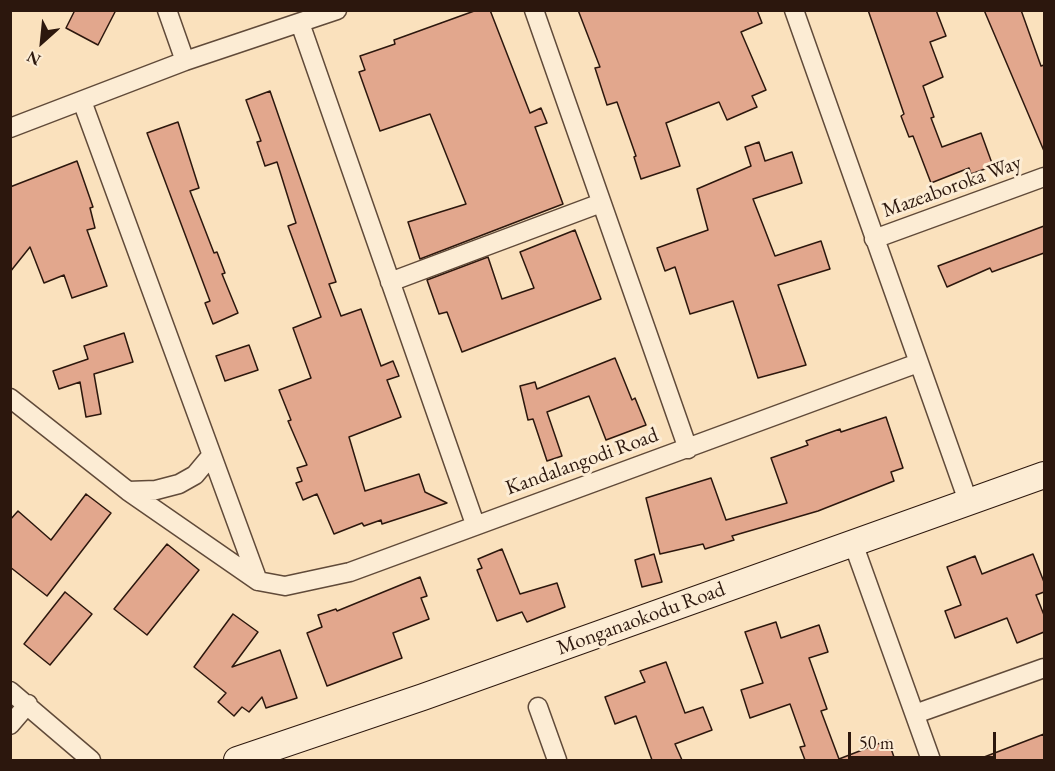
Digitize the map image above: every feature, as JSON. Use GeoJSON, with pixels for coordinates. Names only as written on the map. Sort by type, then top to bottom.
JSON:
{"type":"FeatureCollection","features":[{"type":"Feature","properties":{"kind":"street"},"geometry":{"type":"LineString","coordinates":[[167,10],[185,61]]}},
{"type":"Feature","properties":{"kind":"street"},"geometry":{"type":"LineString","coordinates":[[10,128],[185,61],[337,10]]}},
{"type":"Feature","properties":{"kind":"street"},"geometry":{"type":"LineString","coordinates":[[534,10],[688,449]]}},
{"type":"Feature","properties":{"kind":"street"},"geometry":{"type":"LineString","coordinates":[[794,10],[968,501]]}},
{"type":"Feature","properties":{"kind":"street"},"geometry":{"type":"LineString","coordinates":[[300,24],[475,524]]}},
{"type":"Feature","properties":{"kind":"street"},"geometry":{"type":"LineString","coordinates":[[82,101],[210,458],[258,580]]}},
{"type":"Feature","properties":{"kind":"street","name":"Mazeaboroka Way"},"geometry":{"type":"LineString","coordinates":[[874,239],[1044,177]]}},
{"type":"Feature","properties":{"kind":"street"},"geometry":{"type":"LineString","coordinates":[[390,282],[601,203]]}},
{"type":"Feature","properties":{"kind":"street","name":"Kandalangodi Road"},"geometry":{"type":"LineString","coordinates":[[258,580],[285,586],[350,572],[475,524],[688,449],[918,363]]}},
{"type":"Feature","properties":{"kind":"street"},"geometry":{"type":"LineString","coordinates":[[10,398],[128,490],[258,580]]}},
{"type":"Feature","properties":{"kind":"street"},"geometry":{"type":"LineString","coordinates":[[128,490],[156,490],[179,484],[195,475],[210,458]]}},
{"type":"Feature","properties":{"kind":"street","name":"Monganaokodu Road"},"geometry":{"type":"LineString","coordinates":[[237,760],[1044,475]]}},
{"type":"Feature","properties":{"kind":"street"},"geometry":{"type":"LineString","coordinates":[[853,543],[931,760]]}},
{"type":"Feature","properties":{"kind":"street"},"geometry":{"type":"LineString","coordinates":[[915,714],[1044,668]]}},
{"type":"Feature","properties":{"kind":"street"},"geometry":{"type":"LineString","coordinates":[[10,690],[91,760]]}},
{"type":"Feature","properties":{"kind":"street"},"geometry":{"type":"LineString","coordinates":[[10,725],[28,704]]}},
{"type":"Feature","properties":{"kind":"street"},"geometry":{"type":"LineString","coordinates":[[538,706],[557,760]]}},
{"type":"Feature","properties":{"kind":"building"},"geometry":{"type":"Polygon","coordinates":[[[75,10],[116,10],[98,45],[66,28],[75,10]]]}},
{"type":"Feature","properties":{"kind":"building"},"geometry":{"type":"Polygon","coordinates":[[[477,10],[490,10],[530,113],[541,108],[547,123],[535,127],[563,204],[420,259],[408,222],[466,204],[430,114],[380,131],[359,72],[365,70],[360,56],[395,44],[394,40],[477,10]]]}},
{"type":"Feature","properties":{"kind":"building"},"geometry":{"type":"Polygon","coordinates":[[[578,10],[757,10],[762,23],[741,32],[766,90],[752,96],[757,107],[727,120],[719,102],[666,123],[680,166],[641,179],[634,157],[636,156],[617,102],[607,105],[595,68],[600,67],[578,10]]]}},
{"type":"Feature","properties":{"kind":"building"},"geometry":{"type":"Polygon","coordinates":[[[868,10],[936,10],[946,36],[930,42],[943,77],[923,86],[934,117],[931,118],[942,147],[981,133],[993,166],[971,174],[969,168],[931,183],[913,136],[909,137],[901,116],[904,114],[868,10]]]}},
{"type":"Feature","properties":{"kind":"building"},"geometry":{"type":"Polygon","coordinates":[[[984,10],[1021,10],[1041,66],[1044,65],[1044,151],[984,10]]]}},
{"type":"Feature","properties":{"kind":"building"},"geometry":{"type":"Polygon","coordinates":[[[270,91],[336,282],[329,284],[341,316],[361,309],[381,366],[393,361],[399,376],[387,380],[401,417],[349,437],[365,491],[419,474],[425,492],[447,503],[382,524],[381,520],[364,526],[362,523],[334,534],[317,494],[303,500],[296,483],[302,481],[297,468],[307,465],[288,421],[291,420],[279,390],[311,378],[293,328],[321,317],[288,226],[296,223],[277,162],[265,166],[257,142],[261,141],[246,100],[270,91]]]}},
{"type":"Feature","properties":{"kind":"building"},"geometry":{"type":"Polygon","coordinates":[[[178,122],[199,188],[190,191],[214,253],[217,252],[225,273],[222,274],[238,313],[213,324],[205,303],[210,301],[147,133],[178,122]]]}},
{"type":"Feature","properties":{"kind":"building"},"geometry":{"type":"Polygon","coordinates":[[[759,142],[765,161],[792,152],[802,183],[753,199],[775,256],[821,241],[830,269],[778,285],[806,365],[758,378],[733,301],[690,314],[675,267],[665,271],[657,248],[708,230],[697,189],[751,166],[745,147],[759,142]]]}},
{"type":"Feature","properties":{"kind":"building"},"geometry":{"type":"Polygon","coordinates":[[[77,161],[93,207],[90,208],[95,228],[87,230],[107,286],[72,298],[64,275],[44,283],[30,247],[10,272],[10,187],[77,161]]]}},
{"type":"Feature","properties":{"kind":"building"},"geometry":{"type":"Polygon","coordinates":[[[1044,226],[1044,253],[992,272],[990,268],[947,287],[938,266],[1044,226]]]}},
{"type":"Feature","properties":{"kind":"building"},"geometry":{"type":"Polygon","coordinates":[[[575,230],[601,299],[462,352],[447,312],[439,314],[427,280],[488,257],[502,299],[534,288],[520,252],[575,230]]]}},
{"type":"Feature","properties":{"kind":"building"},"geometry":{"type":"Polygon","coordinates":[[[124,333],[133,362],[94,374],[101,414],[86,417],[80,382],[59,389],[53,371],[88,359],[84,346],[124,333]]]}},
{"type":"Feature","properties":{"kind":"building"},"geometry":{"type":"Polygon","coordinates":[[[249,345],[258,370],[225,381],[216,356],[249,345]]]}},
{"type":"Feature","properties":{"kind":"building"},"geometry":{"type":"Polygon","coordinates":[[[615,358],[632,400],[635,398],[646,425],[606,440],[589,396],[547,412],[562,456],[547,461],[533,419],[528,420],[520,386],[535,382],[537,389],[615,358]]]}},
{"type":"Feature","properties":{"kind":"building"},"geometry":{"type":"Polygon","coordinates":[[[886,417],[903,468],[891,472],[894,481],[818,511],[732,536],[734,540],[705,549],[703,544],[660,554],[646,498],[711,478],[726,520],[787,503],[771,458],[808,445],[806,441],[886,417]]]}},
{"type":"Feature","properties":{"kind":"building"},"geometry":{"type":"Polygon","coordinates":[[[86,494],[111,513],[47,596],[10,567],[10,520],[18,511],[51,540],[86,494]]]}},
{"type":"Feature","properties":{"kind":"building"},"geometry":{"type":"Polygon","coordinates":[[[167,544],[199,570],[147,635],[114,609],[167,544]]]}},
{"type":"Feature","properties":{"kind":"building"},"geometry":{"type":"Polygon","coordinates":[[[502,549],[520,594],[557,583],[565,607],[527,622],[522,612],[497,621],[477,570],[482,568],[478,559],[502,549]]]}},
{"type":"Feature","properties":{"kind":"building"},"geometry":{"type":"Polygon","coordinates":[[[654,554],[662,582],[642,587],[635,560],[654,554]]]}},
{"type":"Feature","properties":{"kind":"building"},"geometry":{"type":"Polygon","coordinates":[[[1033,554],[1044,582],[1044,592],[1036,595],[1044,615],[1044,632],[1017,643],[1007,618],[955,638],[945,611],[961,605],[947,567],[975,556],[982,574],[1033,554]]]}},
{"type":"Feature","properties":{"kind":"building"},"geometry":{"type":"Polygon","coordinates":[[[420,577],[427,596],[421,598],[429,619],[393,633],[402,658],[327,686],[307,633],[322,627],[318,615],[336,609],[337,611],[420,577]]]}},
{"type":"Feature","properties":{"kind":"building"},"geometry":{"type":"Polygon","coordinates":[[[65,592],[92,614],[50,665],[24,644],[65,592]]]}},
{"type":"Feature","properties":{"kind":"building"},"geometry":{"type":"Polygon","coordinates":[[[233,614],[258,632],[232,667],[280,650],[297,698],[266,708],[262,697],[249,712],[242,707],[234,716],[218,702],[226,693],[194,667],[233,614]]]}},
{"type":"Feature","properties":{"kind":"building"},"geometry":{"type":"Polygon","coordinates":[[[776,622],[781,638],[819,625],[828,652],[809,658],[827,709],[821,711],[839,759],[888,740],[895,760],[805,760],[800,747],[805,746],[790,704],[750,718],[741,690],[763,683],[745,632],[776,622]]]}},
{"type":"Feature","properties":{"kind":"building"},"geometry":{"type":"Polygon","coordinates":[[[666,662],[685,713],[703,707],[712,730],[675,744],[682,760],[652,760],[636,716],[615,724],[605,697],[645,682],[640,671],[666,662]]]}},
{"type":"Feature","properties":{"kind":"building"},"geometry":{"type":"Polygon","coordinates":[[[1044,734],[1044,760],[979,760],[979,759],[1044,734]]]}}]}
